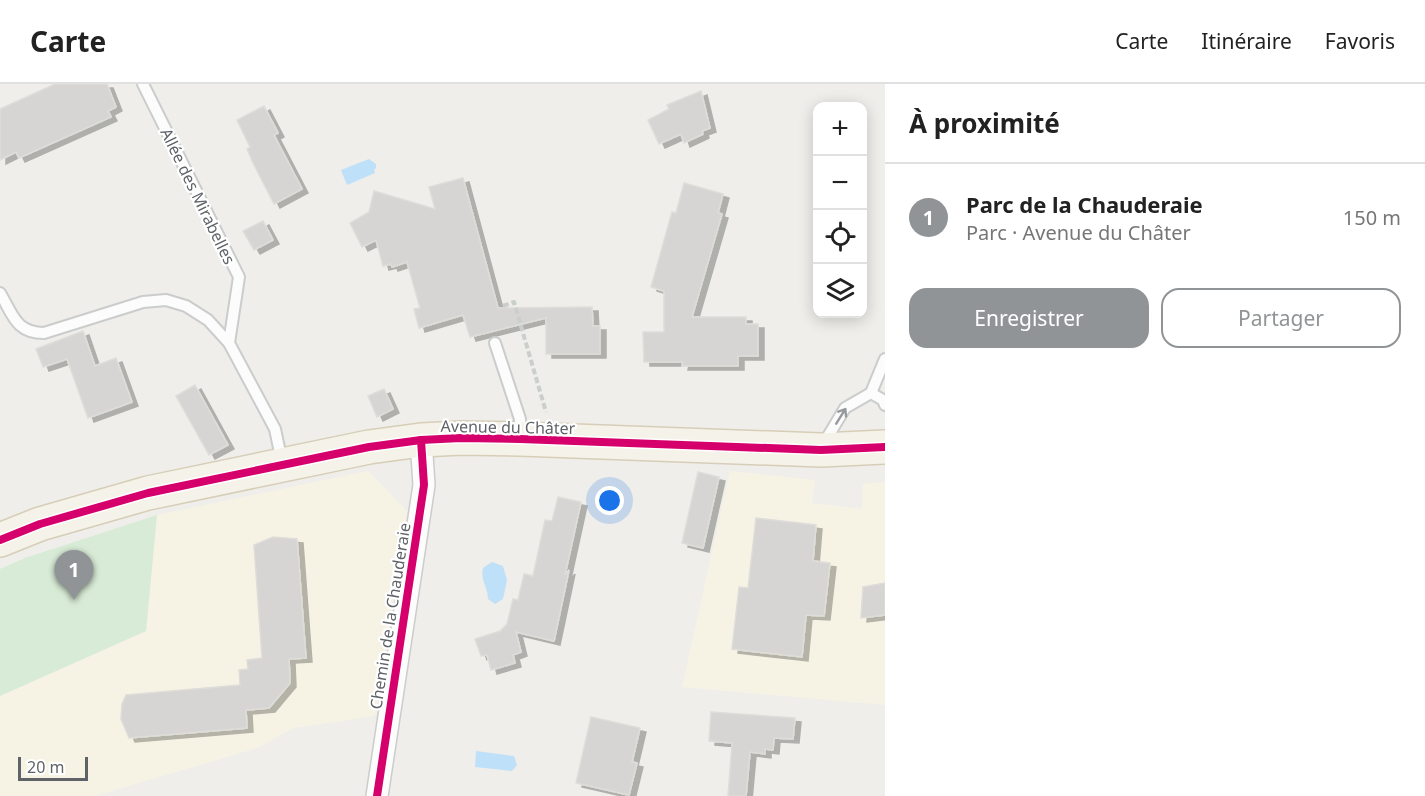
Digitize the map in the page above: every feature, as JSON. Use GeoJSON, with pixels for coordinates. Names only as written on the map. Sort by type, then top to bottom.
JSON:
{"type":"FeatureCollection","features":[{"type":"Feature","properties":{"kind":"main road","name":"Avenue du Châter"},"geometry":{"type":"LineString","coordinates":[[0,540],[40,524],[148,493],[369,447],[421,440],[520,439],[821,450],[884,443]]}},
{"type":"Feature","properties":{"kind":"street","name":"Chemin de la Chauderaie"},"geometry":{"type":"LineString","coordinates":[[377,796],[424,485],[421,440]]}},
{"type":"Feature","properties":{"kind":"lane","name":"Allée des Mirabelles"},"geometry":{"type":"LineString","coordinates":[[146,85],[239,277],[229,343]]}},
{"type":"Feature","properties":{"kind":"lane"},"geometry":{"type":"LineString","coordinates":[[0,293],[20,327],[31,333],[44,333],[143,302],[166,300],[186,306],[208,320],[229,343],[275,429],[283,465]]}},
{"type":"Feature","properties":{"kind":"lane"},"geometry":{"type":"LineString","coordinates":[[495,343],[520,419],[520,439]]}},
{"type":"Feature","properties":{"kind":"lane"},"geometry":{"type":"LineString","coordinates":[[821,450],[845,408],[872,393],[885,359]]}},
{"type":"Feature","properties":{"kind":"lane"},"geometry":{"type":"LineString","coordinates":[[872,393],[883,400],[885,405]]}},
{"type":"Feature","properties":{"kind":"path"},"geometry":{"type":"LineString","coordinates":[[503,306],[514,302],[547,418]]}},
{"type":"Feature","properties":{"kind":"shaded area"},"geometry":{"type":"Polygon","coordinates":[[[368,471],[407,511],[375,716],[293,728],[257,748],[95,796],[0,796],[0,696],[146,631],[157,515],[368,471]]]}},
{"type":"Feature","properties":{"kind":"shaded area"},"geometry":{"type":"Polygon","coordinates":[[[730,471],[815,480],[812,503],[862,509],[863,484],[885,482],[885,705],[682,687],[730,471]]]}},
{"type":"Feature","properties":{"kind":"green space"},"geometry":{"type":"Polygon","coordinates":[[[157,515],[146,631],[0,696],[0,569],[25,558],[157,515]]]}},
{"type":"Feature","properties":{"kind":"water"},"geometry":{"type":"Polygon","coordinates":[[[369,159],[376,164],[375,173],[347,185],[341,170],[369,159]]]}},
{"type":"Feature","properties":{"kind":"water"},"geometry":{"type":"Polygon","coordinates":[[[492,562],[503,566],[507,580],[503,599],[495,604],[488,599],[483,576],[483,568],[492,562]]]}},
{"type":"Feature","properties":{"kind":"water"},"geometry":{"type":"Polygon","coordinates":[[[476,751],[514,756],[517,765],[512,771],[475,767],[476,751]]]}},
{"type":"Feature","properties":{"kind":"building"},"geometry":{"type":"Polygon","coordinates":[[[55,84],[107,84],[116,107],[108,111],[111,117],[19,158],[16,152],[0,160],[0,109],[55,84]]]}},
{"type":"Feature","properties":{"kind":"building"},"geometry":{"type":"Polygon","coordinates":[[[701,91],[710,128],[684,143],[681,134],[659,144],[648,120],[669,109],[667,105],[701,91]]]}},
{"type":"Feature","properties":{"kind":"building"},"geometry":{"type":"Polygon","coordinates":[[[264,106],[278,133],[274,135],[302,189],[274,204],[253,163],[247,149],[250,147],[237,120],[264,106]]]}},
{"type":"Feature","properties":{"kind":"building"},"geometry":{"type":"Polygon","coordinates":[[[463,178],[498,308],[592,307],[593,326],[600,326],[600,354],[546,354],[546,318],[470,337],[463,315],[419,328],[414,309],[420,308],[407,262],[392,267],[391,264],[383,266],[376,240],[362,247],[350,223],[369,212],[374,191],[435,209],[429,187],[463,178]]]}},
{"type":"Feature","properties":{"kind":"building"},"geometry":{"type":"Polygon","coordinates":[[[684,183],[723,194],[718,213],[722,214],[692,317],[746,317],[746,324],[758,324],[758,356],[738,356],[738,366],[682,366],[683,362],[644,362],[643,332],[664,332],[664,291],[651,287],[672,212],[676,213],[684,183]]]}},
{"type":"Feature","properties":{"kind":"building"},"geometry":{"type":"Polygon","coordinates":[[[263,221],[273,240],[254,250],[243,231],[263,221]]]}},
{"type":"Feature","properties":{"kind":"building"},"geometry":{"type":"Polygon","coordinates":[[[83,331],[95,366],[116,358],[132,402],[88,418],[67,359],[43,367],[36,349],[83,331]]]}},
{"type":"Feature","properties":{"kind":"building"},"geometry":{"type":"Polygon","coordinates":[[[195,385],[228,445],[209,455],[176,396],[195,385]]]}},
{"type":"Feature","properties":{"kind":"building"},"geometry":{"type":"Polygon","coordinates":[[[384,389],[393,409],[377,417],[368,396],[384,389]]]}},
{"type":"Feature","properties":{"kind":"building"},"geometry":{"type":"Polygon","coordinates":[[[698,472],[719,477],[703,548],[682,543],[698,472]]]}},
{"type":"Feature","properties":{"kind":"building"},"geometry":{"type":"Polygon","coordinates":[[[558,497],[581,502],[554,641],[516,632],[521,652],[513,655],[515,663],[491,670],[487,655],[481,656],[475,639],[500,631],[507,624],[513,599],[518,600],[524,574],[533,576],[545,520],[552,521],[558,497]]]}},
{"type":"Feature","properties":{"kind":"building"},"geometry":{"type":"Polygon","coordinates":[[[756,518],[816,525],[813,561],[830,563],[824,616],[806,615],[802,657],[732,649],[739,587],[748,588],[756,518]]]}},
{"type":"Feature","properties":{"kind":"building"},"geometry":{"type":"Polygon","coordinates":[[[273,537],[297,539],[306,658],[289,659],[290,683],[269,708],[246,710],[247,728],[129,738],[121,719],[122,704],[126,695],[240,685],[239,670],[248,669],[247,660],[262,658],[254,545],[273,537]]]}},
{"type":"Feature","properties":{"kind":"building"},"geometry":{"type":"Polygon","coordinates":[[[885,583],[885,615],[861,618],[863,587],[885,583]]]}},
{"type":"Feature","properties":{"kind":"building"},"geometry":{"type":"Polygon","coordinates":[[[711,712],[795,718],[793,739],[774,738],[773,750],[765,749],[765,754],[750,752],[746,796],[728,796],[732,743],[709,741],[711,712]]]}},
{"type":"Feature","properties":{"kind":"building"},"geometry":{"type":"Polygon","coordinates":[[[591,717],[640,728],[632,762],[637,763],[629,795],[576,783],[591,717]]]}},
{"type":"Feature","properties":{"kind":"cycle path"},"geometry":{"type":"LineString","coordinates":[[0,540],[40,524],[148,493],[369,447],[421,440],[520,439],[821,450],[885,447]]}},
{"type":"Feature","properties":{"kind":"cycle path"},"geometry":{"type":"LineString","coordinates":[[377,796],[424,485],[421,440]]}},
{"type":"Feature","properties":{"kind":"place","name":"Parc de la Chauderaie"},"geometry":{"type":"Point","coordinates":[74,600]}}]}
